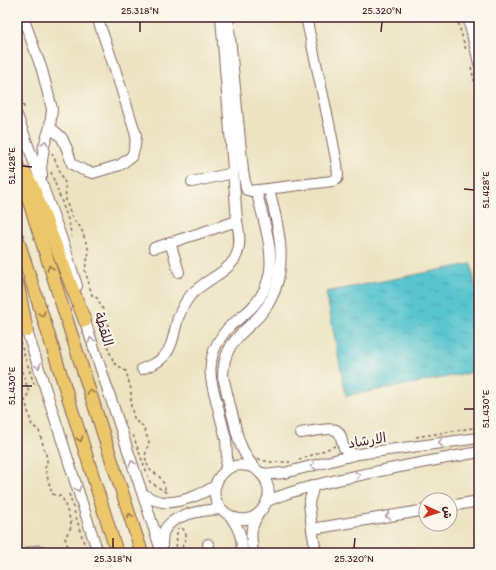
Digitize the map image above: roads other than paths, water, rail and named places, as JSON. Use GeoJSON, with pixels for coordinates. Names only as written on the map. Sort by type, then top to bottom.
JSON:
{"type":"FeatureCollection","features":[{"type":"Feature","properties":{"kind":"main road"},"geometry":{"type":"LineString","coordinates":[[17,159],[33,187],[85,321]]}},
{"type":"Feature","properties":{"kind":"main road"},"geometry":{"type":"LineString","coordinates":[[17,164],[142,553]]}},
{"type":"Feature","properties":{"kind":"main road"},"geometry":{"type":"LineString","coordinates":[[17,238],[117,553]]}},
{"type":"Feature","properties":{"kind":"main road"},"geometry":{"type":"LineString","coordinates":[[17,283],[27,331]]}},
{"type":"Feature","properties":{"kind":"street"},"geometry":{"type":"LineString","coordinates":[[24,17],[42,70],[52,110],[50,127],[44,146],[41,168],[68,244]]}},
{"type":"Feature","properties":{"kind":"street"},"geometry":{"type":"LineString","coordinates":[[50,127],[62,138],[72,164],[83,170],[93,173],[120,165],[132,156],[136,135],[114,66],[96,17]]}},
{"type":"Feature","properties":{"kind":"street"},"geometry":{"type":"LineString","coordinates":[[142,369],[161,360],[166,355],[172,342],[179,316],[190,296],[202,285],[233,263],[239,246],[221,17]]}},
{"type":"Feature","properties":{"kind":"street"},"geometry":{"type":"LineString","coordinates":[[228,17],[245,185],[249,191],[332,181],[338,176],[330,128],[306,17]]}},
{"type":"Feature","properties":{"kind":"street"},"geometry":{"type":"LineString","coordinates":[[468,17],[475,64]]}},
{"type":"Feature","properties":{"kind":"street","name":"اللقطة"},"geometry":{"type":"LineString","coordinates":[[21,112],[68,244],[85,321],[162,552]]}},
{"type":"Feature","properties":{"kind":"street"},"geometry":{"type":"LineString","coordinates":[[192,182],[233,173]]}},
{"type":"Feature","properties":{"kind":"street"},"geometry":{"type":"LineString","coordinates":[[253,553],[251,530],[267,501],[269,494],[268,486],[266,479],[246,456],[240,443],[223,377],[223,368],[232,343],[263,311],[277,287],[281,258],[277,225],[269,189]]}},
{"type":"Feature","properties":{"kind":"street"},"geometry":{"type":"LineString","coordinates":[[225,471],[227,459],[226,439],[212,384],[210,366],[216,345],[230,327],[255,305],[262,294],[270,271],[270,249],[256,190]]}},
{"type":"Feature","properties":{"kind":"street"},"geometry":{"type":"LineString","coordinates":[[154,248],[237,221]]}},
{"type":"Feature","properties":{"kind":"street"},"geometry":{"type":"LineString","coordinates":[[170,242],[179,272]]}},
{"type":"Feature","properties":{"kind":"street"},"geometry":{"type":"LineString","coordinates":[[17,302],[98,553]]}},
{"type":"Feature","properties":{"kind":"street"},"geometry":{"type":"LineString","coordinates":[[301,433],[326,429],[337,431],[340,434],[347,451],[354,455]]}},
{"type":"Feature","properties":{"kind":"street","name":"الارشاد"},"geometry":{"type":"LineString","coordinates":[[258,470],[272,474],[284,473],[354,455],[479,438]]}},
{"type":"Feature","properties":{"kind":"street"},"geometry":{"type":"LineString","coordinates":[[335,460],[343,444]]}},
{"type":"Feature","properties":{"kind":"street"},"geometry":{"type":"LineString","coordinates":[[267,501],[314,485],[406,465],[479,452]]}},
{"type":"Feature","properties":{"kind":"street"},"geometry":{"type":"LineString","coordinates":[[242,553],[241,537],[238,528],[231,517],[217,504],[215,497],[216,485],[219,477],[231,467],[247,465],[258,470]]}},
{"type":"Feature","properties":{"kind":"street"},"geometry":{"type":"LineString","coordinates":[[143,494],[156,501],[172,502],[199,495],[216,485]]}},
{"type":"Feature","properties":{"kind":"street"},"geometry":{"type":"LineString","coordinates":[[314,485],[309,503],[316,553]]}},
{"type":"Feature","properties":{"kind":"street"},"geometry":{"type":"LineString","coordinates":[[299,489],[309,503]]}},
{"type":"Feature","properties":{"kind":"street"},"geometry":{"type":"LineString","coordinates":[[458,505],[479,501]]}},
{"type":"Feature","properties":{"kind":"street"},"geometry":{"type":"LineString","coordinates":[[162,552],[162,536],[164,530],[173,521],[189,514],[221,509]]}},
{"type":"Feature","properties":{"kind":"street"},"geometry":{"type":"LineString","coordinates":[[312,529],[418,511]]}},
{"type":"Feature","properties":{"kind":"street"},"geometry":{"type":"LineString","coordinates":[[231,517],[246,519],[260,512]]}},
{"type":"Feature","properties":{"kind":"street"},"geometry":{"type":"LineString","coordinates":[[28,553],[40,550],[46,553]]}},
{"type":"Feature","properties":{"kind":"water"},"geometry":{"type":"Polygon","coordinates":[[[471,264],[479,305],[479,371],[346,396],[326,292],[471,264]]]}}]}
